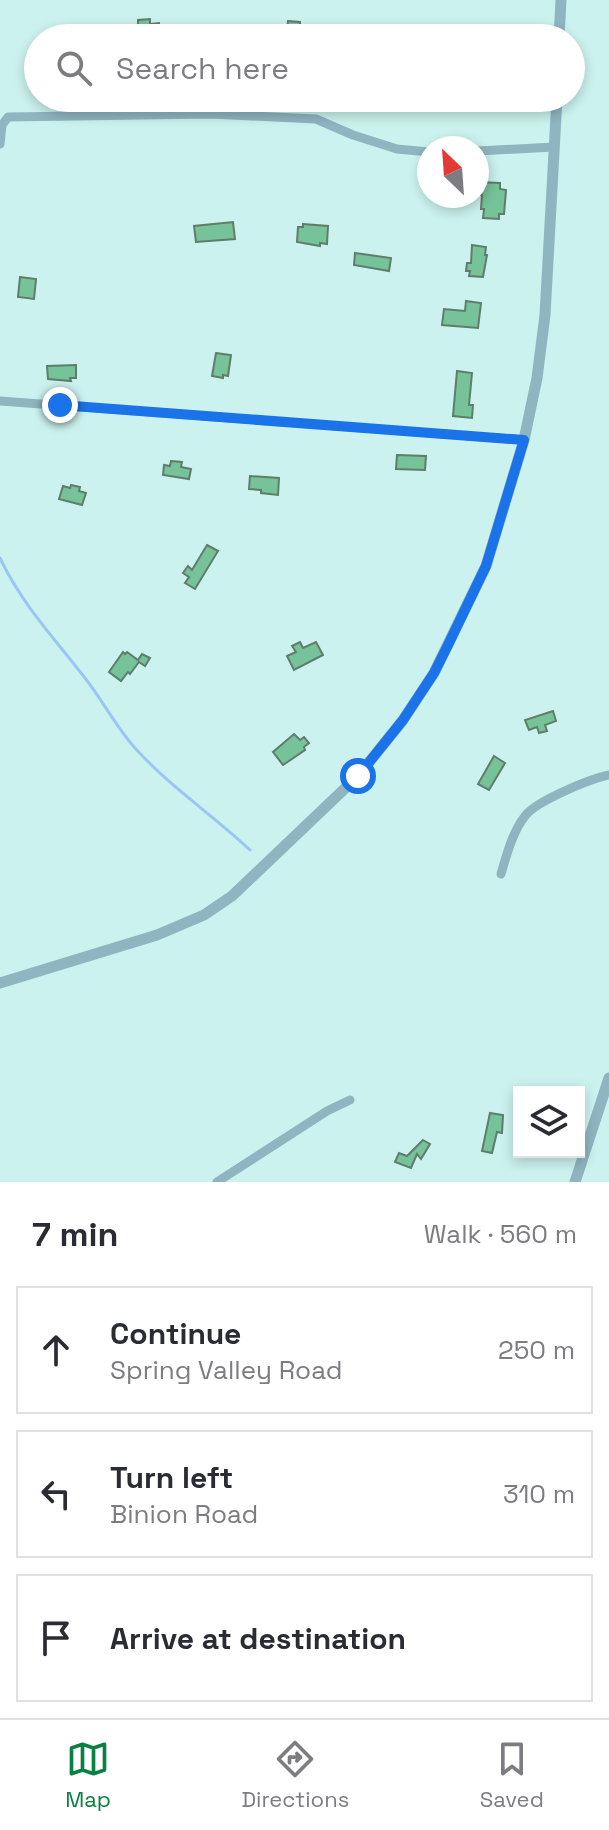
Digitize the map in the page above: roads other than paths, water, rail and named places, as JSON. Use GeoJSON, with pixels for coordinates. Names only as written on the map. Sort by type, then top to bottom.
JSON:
{"type":"FeatureCollection","features":[{"type":"Feature","properties":{"kind":"street"},"geometry":{"type":"LineString","coordinates":[[560,24],[561,0]]}},
{"type":"Feature","properties":{"kind":"street"},"geometry":{"type":"LineString","coordinates":[[0,983],[157,935],[204,915],[232,896],[358,776],[403,720],[434,673],[486,566],[524,440],[537,378],[545,315],[556,112]]}},
{"type":"Feature","properties":{"kind":"street"},"geometry":{"type":"LineString","coordinates":[[0,144],[2,125],[8,117],[211,114],[316,119],[397,149],[417,151]]}},
{"type":"Feature","properties":{"kind":"street"},"geometry":{"type":"LineString","coordinates":[[489,150],[554,147]]}},
{"type":"Feature","properties":{"kind":"street"},"geometry":{"type":"LineString","coordinates":[[0,401],[524,440]]}},
{"type":"Feature","properties":{"kind":"street"},"geometry":{"type":"LineString","coordinates":[[501,874],[511,842],[526,813],[563,791],[609,775]]}},
{"type":"Feature","properties":{"kind":"street"},"geometry":{"type":"LineString","coordinates":[[575,1182],[603,1111],[609,1078]]}},
{"type":"Feature","properties":{"kind":"street"},"geometry":{"type":"LineString","coordinates":[[217,1182],[327,1111],[350,1100]]}},
{"type":"Feature","properties":{"kind":"waterway"},"geometry":{"type":"LineString","coordinates":[[0,558],[28,605],[135,748],[250,850]]}}]}
